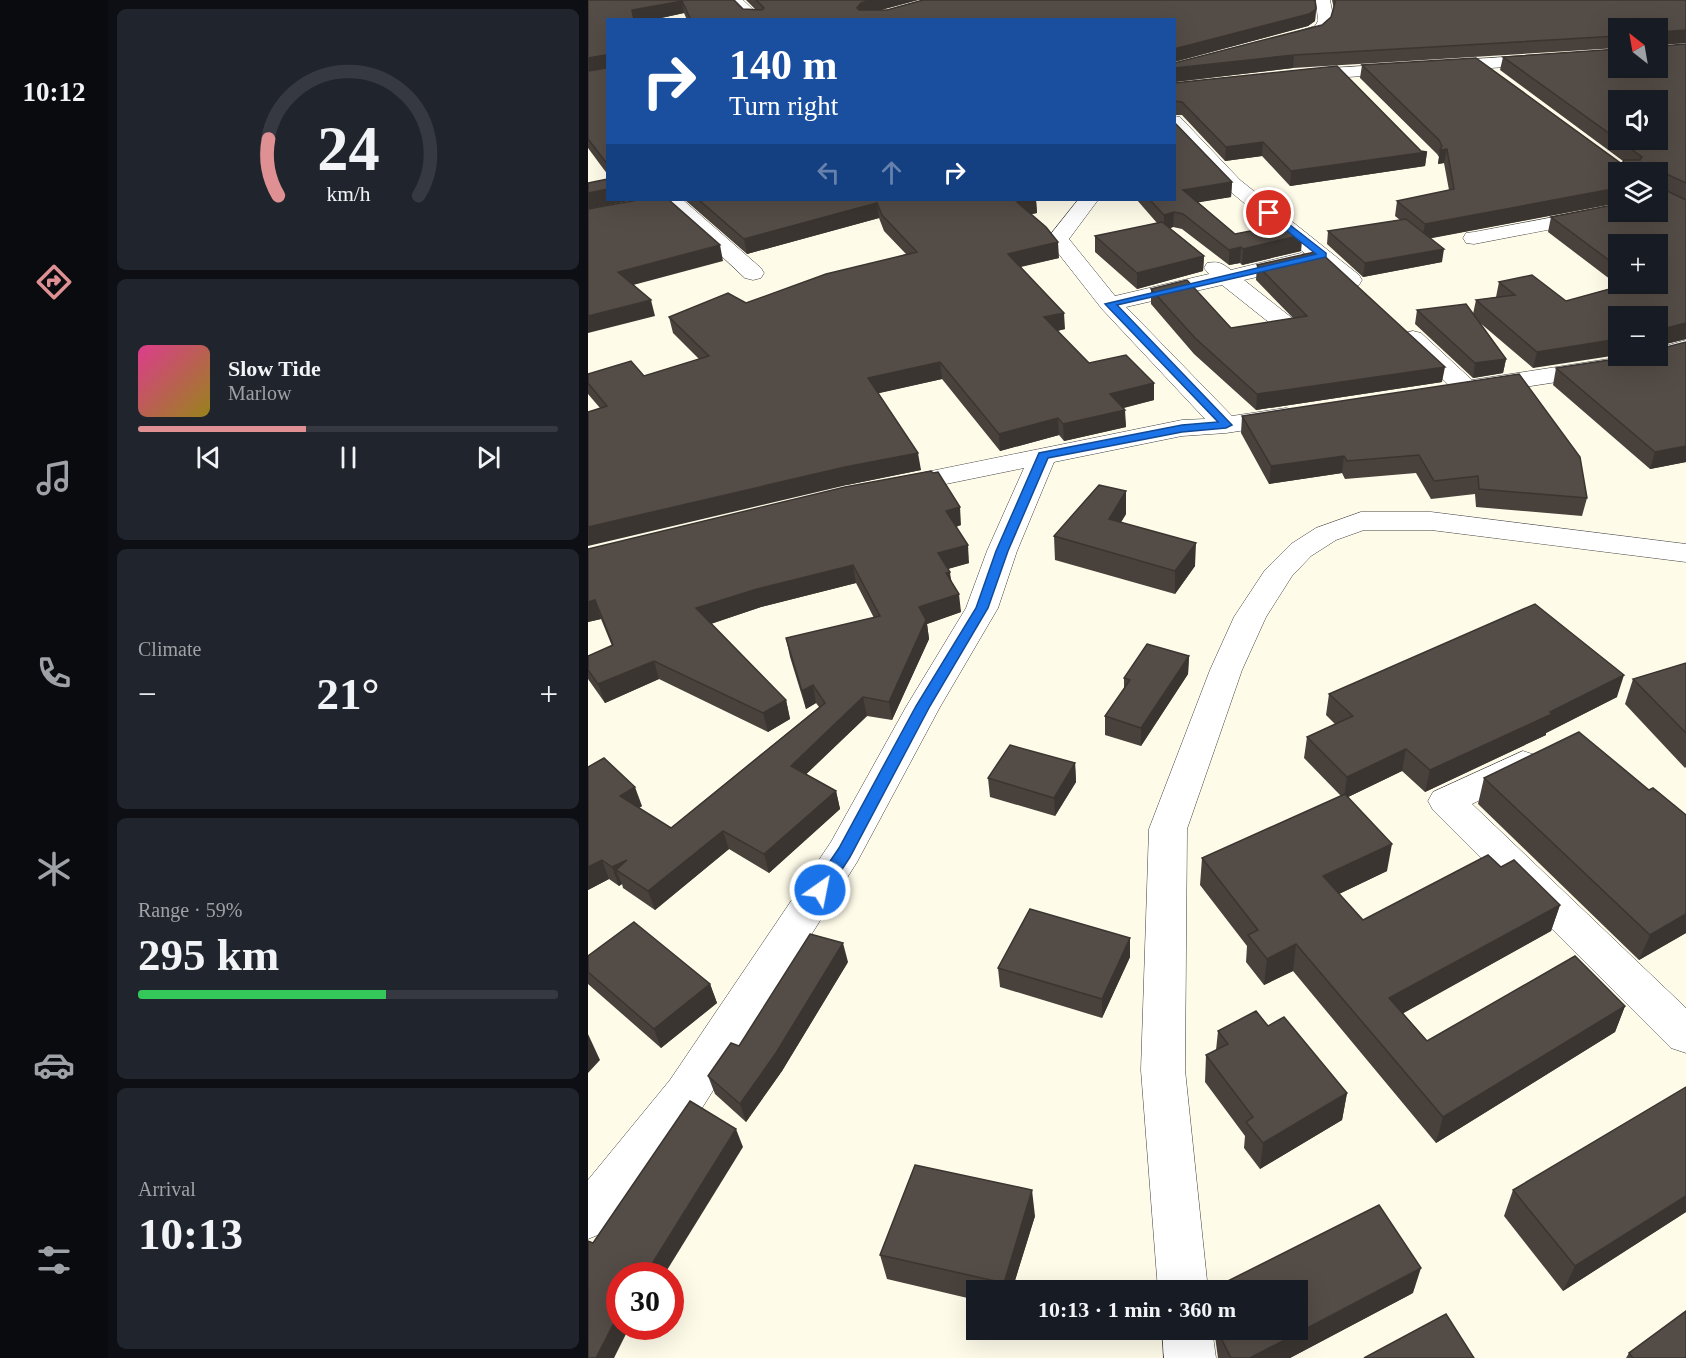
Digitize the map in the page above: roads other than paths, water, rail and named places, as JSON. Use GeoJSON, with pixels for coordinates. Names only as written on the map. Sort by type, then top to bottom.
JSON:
{"type":"FeatureCollection","features":[{"type":"Feature","properties":{"kind":"street"},"geometry":{"type":"LineString","coordinates":[[734,0],[755,18]]}},
{"type":"Feature","properties":{"kind":"street"},"geometry":{"type":"LineString","coordinates":[[1272,44],[1321,29],[1326,21],[1323,0]]}},
{"type":"Feature","properties":{"kind":"street"},"geometry":{"type":"LineString","coordinates":[[1281,76],[1608,56]]}},
{"type":"Feature","properties":{"kind":"street"},"geometry":{"type":"LineString","coordinates":[[1480,65],[1499,79]]}},
{"type":"Feature","properties":{"kind":"street"},"geometry":{"type":"LineString","coordinates":[[1342,73],[1357,89]]}},
{"type":"Feature","properties":{"kind":"street"},"geometry":{"type":"LineString","coordinates":[[1176,123],[1233,184],[1323,255],[1365,294]]}},
{"type":"Feature","properties":{"kind":"street"},"geometry":{"type":"LineString","coordinates":[[651,204],[667,201]]}},
{"type":"Feature","properties":{"kind":"street"},"geometry":{"type":"LineString","coordinates":[[673,201],[753,273]]}},
{"type":"Feature","properties":{"kind":"street"},"geometry":{"type":"LineString","coordinates":[[1087,201],[1058,239],[1110,304],[1226,425]]}},
{"type":"Feature","properties":{"kind":"street"},"geometry":{"type":"LineString","coordinates":[[1474,238],[1608,213]]}},
{"type":"Feature","properties":{"kind":"street"},"geometry":{"type":"LineString","coordinates":[[1110,304],[1323,255]]}},
{"type":"Feature","properties":{"kind":"street"},"geometry":{"type":"LineString","coordinates":[[1201,256],[1284,323]]}},
{"type":"Feature","properties":{"kind":"street"},"geometry":{"type":"LineString","coordinates":[[1399,325],[1466,388]]}},
{"type":"Feature","properties":{"kind":"street"},"geometry":{"type":"LineString","coordinates":[[1432,393],[1604,368],[1674,351],[1686,370]]}},
{"type":"Feature","properties":{"kind":"street"},"geometry":{"type":"LineString","coordinates":[[870,491],[1182,428],[1226,425],[1306,413]]}},
{"type":"Feature","properties":{"kind":"street"},"geometry":{"type":"LineString","coordinates":[[588,1216],[686,1094],[844,852],[923,706],[982,608],[1002,551],[1043,456]]}},
{"type":"Feature","properties":{"kind":"street"},"geometry":{"type":"LineString","coordinates":[[1182,1280],[1162,1070],[1168,829],[1226,670],[1250,617],[1280,570],[1301,550],[1326,534],[1361,521],[1431,521],[1686,553]]}},
{"type":"Feature","properties":{"kind":"street"},"geometry":{"type":"LineString","coordinates":[[1549,751],[1446,801],[1686,1035]]}},
{"type":"Feature","properties":{"kind":"street"},"geometry":{"type":"LineString","coordinates":[[1188,1340],[1190,1358]]}}]}
